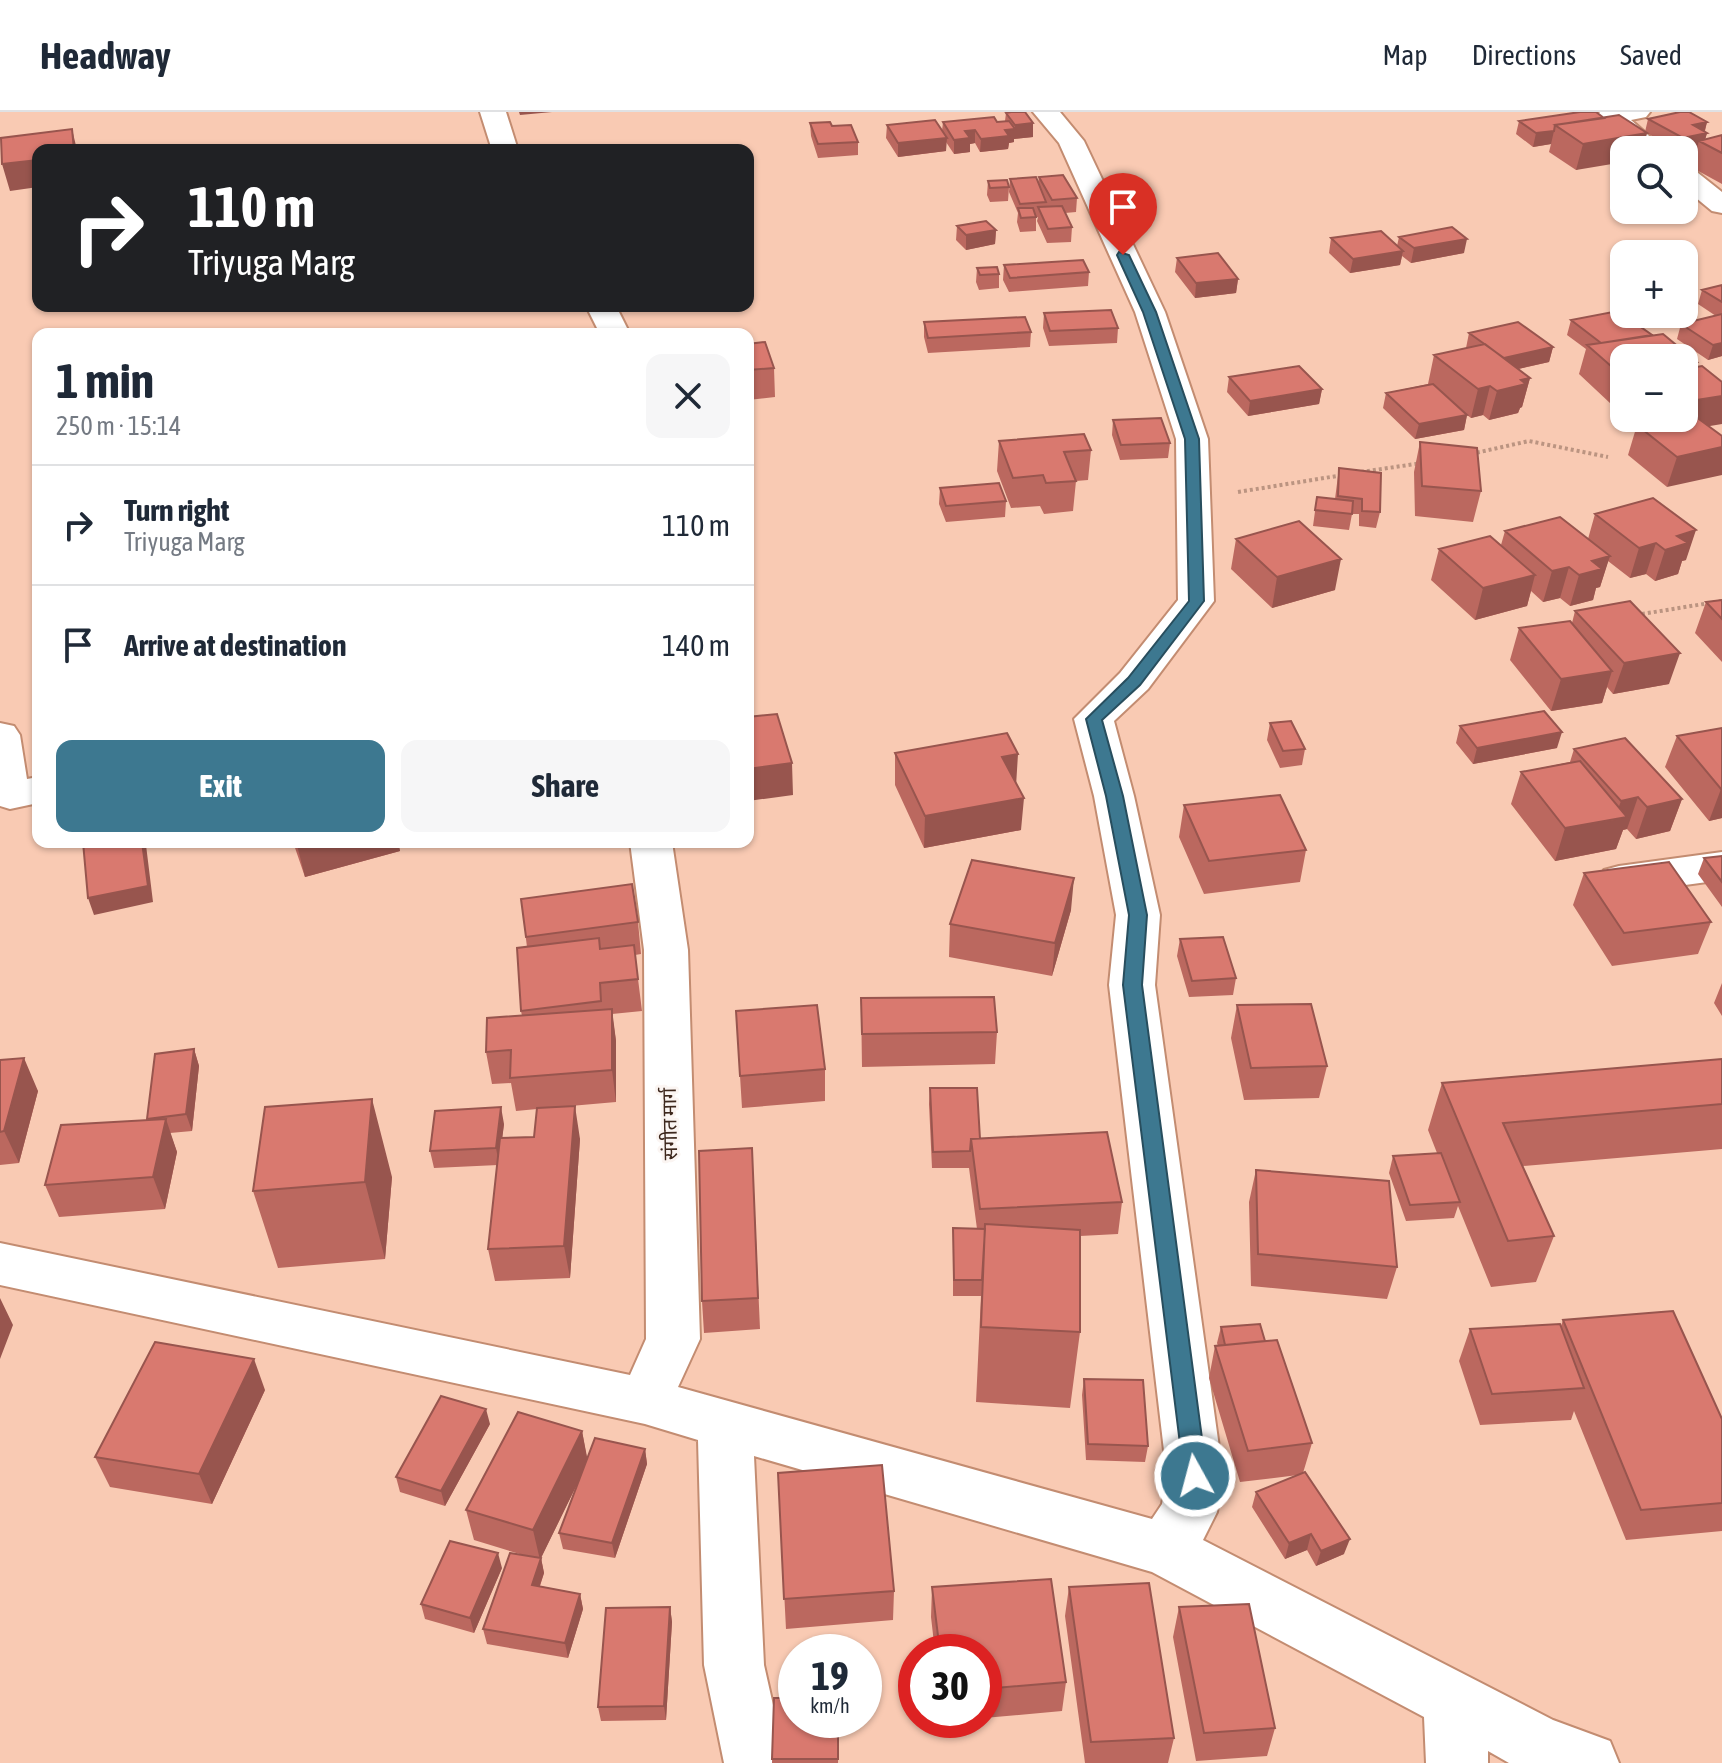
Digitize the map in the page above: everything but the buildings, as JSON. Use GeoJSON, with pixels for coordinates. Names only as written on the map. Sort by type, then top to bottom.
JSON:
{"type":"FeatureCollection","features":[{"type":"Feature","properties":{"kind":"street"},"geometry":{"type":"LineString","coordinates":[[493,112],[503,144]]}},
{"type":"Feature","properties":{"kind":"street"},"geometry":{"type":"LineString","coordinates":[[1046,112],[1071,141],[1150,312],[1192,439],[1196,601],[1134,681],[1094,719],[1114,796],[1138,915],[1132,985],[1195,1476],[1189,1512],[1165,1549]]}},
{"type":"Feature","properties":{"kind":"street"},"geometry":{"type":"LineString","coordinates":[[1635,136],[1610,116],[1637,112]]}},
{"type":"Feature","properties":{"kind":"street"},"geometry":{"type":"LineString","coordinates":[[1698,186],[1722,205]]}},
{"type":"Feature","properties":{"kind":"street"},"geometry":{"type":"LineString","coordinates":[[0,735],[10,796],[32,791]]}},
{"type":"Feature","properties":{"kind":"street","name":"संगीत मार्ग"},"geometry":{"type":"LineString","coordinates":[[645,1401],[673,1339],[666,950],[652,848]]}},
{"type":"Feature","properties":{"kind":"street"},"geometry":{"type":"LineString","coordinates":[[1609,882],[1722,866]]}},
{"type":"Feature","properties":{"kind":"street"},"geometry":{"type":"LineString","coordinates":[[0,1264],[645,1401],[1165,1549],[1538,1745],[1588,1763]]}},
{"type":"Feature","properties":{"kind":"street"},"geometry":{"type":"LineString","coordinates":[[725,1423],[734,1665],[755,1763]]}},
{"type":"Feature","properties":{"kind":"street"},"geometry":{"type":"LineString","coordinates":[[1454,1702],[1457,1763]]}},
{"type":"Feature","properties":{"kind":"path"},"geometry":{"type":"LineString","coordinates":[[1467,455],[1529,441],[1608,457]]}},
{"type":"Feature","properties":{"kind":"path"},"geometry":{"type":"LineString","coordinates":[[1360,472],[1436,461]]}},
{"type":"Feature","properties":{"kind":"path"},"geometry":{"type":"LineString","coordinates":[[1194,499],[1345,475]]}},
{"type":"Feature","properties":{"kind":"path"},"geometry":{"type":"LineString","coordinates":[[1625,617],[1722,601]]}},
{"type":"Feature","properties":{"kind":"route"},"geometry":{"type":"LineString","coordinates":[[1123,255],[1150,312],[1192,439],[1196,601],[1134,681],[1094,719],[1114,796],[1138,915],[1132,985],[1195,1476]]}}]}
